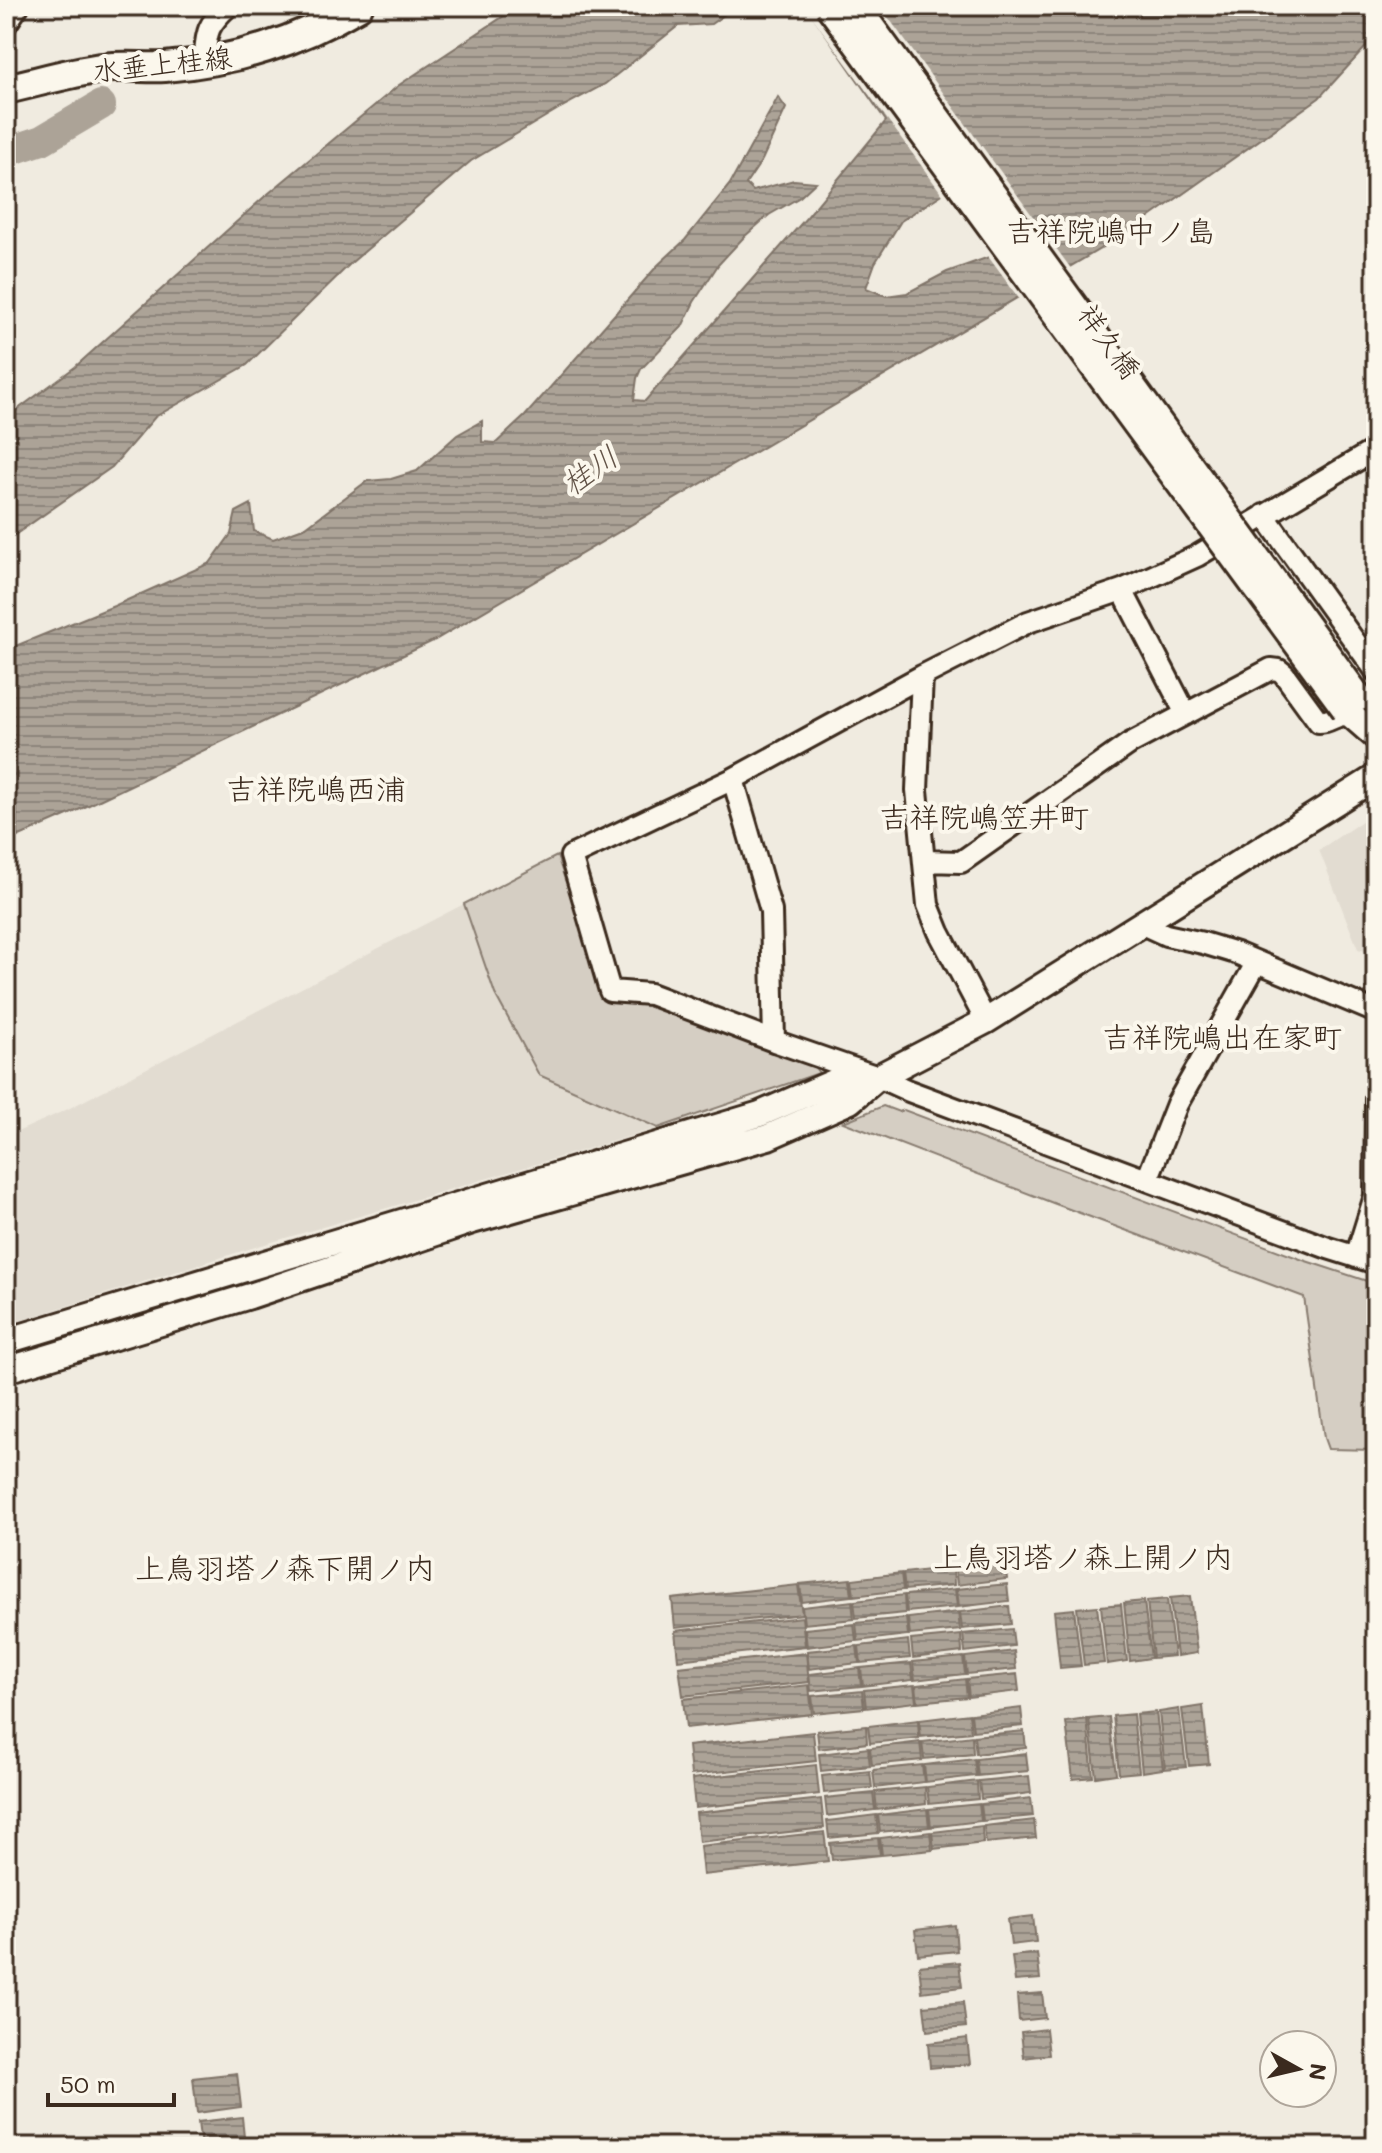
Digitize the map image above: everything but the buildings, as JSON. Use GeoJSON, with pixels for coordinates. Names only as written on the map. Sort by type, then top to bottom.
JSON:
{"type":"FeatureCollection","features":[{"type":"Feature","properties":{"kind":"main road","name":"水垂上桂線"},"geometry":{"type":"LineString","coordinates":[[6,89],[96,69],[162,67],[258,51],[326,25],[358,6]]}},
{"type":"Feature","properties":{"kind":"street"},"geometry":{"type":"LineString","coordinates":[[6,24],[18,6]]}},
{"type":"Feature","properties":{"kind":"street"},"geometry":{"type":"LineString","coordinates":[[204,62],[207,33],[213,20],[228,6]]}},
{"type":"Feature","properties":{"kind":"street","name":"祥久橋"},"geometry":{"type":"LineString","coordinates":[[828,6],[1351,708]]}},
{"type":"Feature","properties":{"kind":"street","name":"祥久橋"},"geometry":{"type":"LineString","coordinates":[[857,6],[1351,708]]}},
{"type":"Feature","properties":{"kind":"street"},"geometry":{"type":"LineString","coordinates":[[1376,449],[1197,556],[1122,590],[1028,622],[733,779],[571,856],[610,991],[650,994],[1366,1260],[1375,1196],[1376,1098]]}},
{"type":"Feature","properties":{"kind":"street"},"geometry":{"type":"LineString","coordinates":[[1264,515],[1376,671]]}},
{"type":"Feature","properties":{"kind":"street"},"geometry":{"type":"LineString","coordinates":[[1122,590],[1186,714]]}},
{"type":"Feature","properties":{"kind":"street"},"geometry":{"type":"LineString","coordinates":[[925,861],[961,862],[1129,744],[1271,669],[1284,674],[1319,722],[1326,722],[1351,708]]}},
{"type":"Feature","properties":{"kind":"street"},"geometry":{"type":"LineString","coordinates":[[922,676],[917,790],[928,905],[986,1021]]}},
{"type":"Feature","properties":{"kind":"street"},"geometry":{"type":"LineString","coordinates":[[1351,708],[1376,719]]}},
{"type":"Feature","properties":{"kind":"street"},"geometry":{"type":"LineString","coordinates":[[1351,708],[1376,737]]}},
{"type":"Feature","properties":{"kind":"street"},"geometry":{"type":"LineString","coordinates":[[6,1370],[250,1296],[472,1221],[768,1137],[850,1101],[878,1077],[986,1021],[1376,777]]}},
{"type":"Feature","properties":{"kind":"street"},"geometry":{"type":"LineString","coordinates":[[733,779],[771,911],[774,1041]]}},
{"type":"Feature","properties":{"kind":"street"},"geometry":{"type":"LineString","coordinates":[[1142,924],[1166,935],[1236,953],[1376,1012]]}},
{"type":"Feature","properties":{"kind":"street"},"geometry":{"type":"LineString","coordinates":[[1147,1180],[1177,1104],[1257,962]]}},
{"type":"Feature","properties":{"kind":"street"},"geometry":{"type":"LineString","coordinates":[[6,1341],[760,1114],[843,1078],[878,1077]]}},
{"type":"Feature","properties":{"kind":"shaded area"},"geometry":{"type":"Polygon","coordinates":[[[1365,819],[1376,822],[1376,951],[1372,953],[1358,949],[1319,850],[1365,819]]]}},
{"type":"Feature","properties":{"kind":"shaded area"},"geometry":{"type":"Polygon","coordinates":[[[557,856],[606,999],[655,1005],[813,1065],[819,1073],[658,1128],[539,1075],[495,994],[464,904],[557,856]]]}},
{"type":"Feature","properties":{"kind":"shaded area"},"geometry":{"type":"Polygon","coordinates":[[[464,904],[495,994],[539,1074],[658,1128],[242,1251],[6,1325],[6,1137],[68,1109],[464,904]]]}},
{"type":"Feature","properties":{"kind":"shaded area"},"geometry":{"type":"Polygon","coordinates":[[[883,1106],[899,1112],[904,1110],[1303,1260],[1376,1284],[1376,1450],[1328,1449],[1304,1297],[843,1122],[883,1106]]]}},
{"type":"Feature","properties":{"kind":"water"},"geometry":{"type":"Polygon","coordinates":[[[519,6],[749,6],[731,10],[711,24],[678,26],[605,84],[471,161],[351,263],[247,365],[155,417],[112,467],[6,541],[6,418],[75,367],[263,198],[399,85],[519,6]]]}},
{"type":"Feature","properties":{"kind":"water","name":"桂川"},"geometry":{"type":"Polygon","coordinates":[[[806,6],[1376,6],[1376,36],[1319,98],[1129,232],[435,640],[6,842],[6,647],[114,606],[210,563],[231,534],[236,512],[251,504],[254,531],[273,539],[306,527],[367,481],[391,479],[417,471],[457,435],[482,421],[482,442],[496,443],[525,416],[658,265],[685,240],[730,184],[778,97],[786,108],[762,160],[746,184],[753,191],[794,180],[816,182],[800,197],[769,215],[718,265],[682,327],[641,369],[634,400],[645,401],[807,217],[886,121],[806,6]],[[944,193],[901,221],[875,263],[866,288],[886,296],[907,293],[947,272],[992,256],[944,193]]]}},
{"type":"Feature","properties":{"kind":"water"},"geometry":{"type":"Polygon","coordinates":[[[1005,1562],[1007,1579],[957,1585],[955,1567],[1005,1562]]]}},
{"type":"Feature","properties":{"kind":"water"},"geometry":{"type":"Polygon","coordinates":[[[953,1567],[954,1585],[905,1590],[903,1573],[953,1567]]]}},
{"type":"Feature","properties":{"kind":"water"},"geometry":{"type":"Polygon","coordinates":[[[901,1573],[903,1590],[854,1596],[852,1579],[901,1573]]]}},
{"type":"Feature","properties":{"kind":"water"},"geometry":{"type":"Polygon","coordinates":[[[850,1579],[852,1596],[802,1602],[800,1584],[850,1579]]]}},
{"type":"Feature","properties":{"kind":"water"},"geometry":{"type":"Polygon","coordinates":[[[1007,1584],[1009,1601],[959,1607],[957,1589],[1007,1584]]]}},
{"type":"Feature","properties":{"kind":"water"},"geometry":{"type":"Polygon","coordinates":[[[798,1585],[802,1614],[675,1628],[672,1599],[798,1585]]]}},
{"type":"Feature","properties":{"kind":"water"},"geometry":{"type":"Polygon","coordinates":[[[955,1589],[957,1607],[907,1612],[905,1595],[955,1589]]]}},
{"type":"Feature","properties":{"kind":"water"},"geometry":{"type":"Polygon","coordinates":[[[904,1595],[905,1613],[856,1618],[854,1601],[904,1595]]]}},
{"type":"Feature","properties":{"kind":"water"},"geometry":{"type":"Polygon","coordinates":[[[1190,1596],[1197,1653],[1177,1656],[1170,1598],[1190,1596]]]}},
{"type":"Feature","properties":{"kind":"water"},"geometry":{"type":"Polygon","coordinates":[[[1167,1599],[1174,1656],[1153,1658],[1147,1601],[1167,1599]]]}},
{"type":"Feature","properties":{"kind":"water"},"geometry":{"type":"Polygon","coordinates":[[[852,1601],[854,1619],[804,1624],[802,1607],[852,1601]]]}},
{"type":"Feature","properties":{"kind":"water"},"geometry":{"type":"Polygon","coordinates":[[[1144,1601],[1151,1658],[1130,1661],[1124,1603],[1144,1601]]]}},
{"type":"Feature","properties":{"kind":"water"},"geometry":{"type":"Polygon","coordinates":[[[1121,1604],[1127,1661],[1107,1664],[1101,1606],[1121,1604]]]}},
{"type":"Feature","properties":{"kind":"water"},"geometry":{"type":"Polygon","coordinates":[[[1009,1606],[1011,1624],[962,1629],[960,1612],[1009,1606]]]}},
{"type":"Feature","properties":{"kind":"water"},"geometry":{"type":"Polygon","coordinates":[[[1097,1606],[1104,1663],[1084,1665],[1077,1608],[1097,1606]]]}},
{"type":"Feature","properties":{"kind":"water"},"geometry":{"type":"Polygon","coordinates":[[[1074,1609],[1081,1666],[1060,1668],[1054,1611],[1074,1609]]]}},
{"type":"Feature","properties":{"kind":"water"},"geometry":{"type":"Polygon","coordinates":[[[958,1612],[960,1630],[910,1635],[908,1618],[958,1612]]]}},
{"type":"Feature","properties":{"kind":"water"},"geometry":{"type":"Polygon","coordinates":[[[802,1617],[805,1646],[678,1660],[675,1631],[802,1617]]]}},
{"type":"Feature","properties":{"kind":"water"},"geometry":{"type":"Polygon","coordinates":[[[906,1618],[908,1635],[858,1641],[856,1623],[906,1618]]]}},
{"type":"Feature","properties":{"kind":"water"},"geometry":{"type":"Polygon","coordinates":[[[854,1624],[856,1641],[807,1647],[805,1629],[854,1624]]]}},
{"type":"Feature","properties":{"kind":"water"},"geometry":{"type":"Polygon","coordinates":[[[1012,1629],[1014,1646],[965,1652],[963,1634],[1012,1629]]]}},
{"type":"Feature","properties":{"kind":"water"},"geometry":{"type":"Polygon","coordinates":[[[961,1635],[962,1652],[913,1658],[911,1640],[961,1635]]]}},
{"type":"Feature","properties":{"kind":"water"},"geometry":{"type":"Polygon","coordinates":[[[908,1640],[910,1658],[861,1663],[859,1646],[908,1640]]]}},
{"type":"Feature","properties":{"kind":"water"},"geometry":{"type":"Polygon","coordinates":[[[857,1646],[859,1663],[809,1669],[807,1651],[857,1646]]]}},
{"type":"Feature","properties":{"kind":"water"},"geometry":{"type":"Polygon","coordinates":[[[1014,1651],[1016,1669],[967,1674],[965,1657],[1014,1651]]]}},
{"type":"Feature","properties":{"kind":"water"},"geometry":{"type":"Polygon","coordinates":[[[806,1653],[809,1682],[683,1696],[679,1667],[806,1653]]]}},
{"type":"Feature","properties":{"kind":"water"},"geometry":{"type":"Polygon","coordinates":[[[963,1657],[965,1674],[915,1680],[913,1662],[963,1657]]]}},
{"type":"Feature","properties":{"kind":"water"},"geometry":{"type":"Polygon","coordinates":[[[911,1663],[913,1680],[863,1686],[861,1668],[911,1663]]]}},
{"type":"Feature","properties":{"kind":"water"},"geometry":{"type":"Polygon","coordinates":[[[859,1668],[861,1686],[811,1691],[809,1674],[859,1668]]]}},
{"type":"Feature","properties":{"kind":"water"},"geometry":{"type":"Polygon","coordinates":[[[1017,1674],[1019,1691],[969,1697],[967,1679],[1017,1674]]]}},
{"type":"Feature","properties":{"kind":"water"},"geometry":{"type":"Polygon","coordinates":[[[965,1679],[967,1697],[918,1702],[916,1685],[965,1679]]]}},
{"type":"Feature","properties":{"kind":"water"},"geometry":{"type":"Polygon","coordinates":[[[809,1685],[812,1714],[686,1728],[683,1699],[809,1685]]]}},
{"type":"Feature","properties":{"kind":"water"},"geometry":{"type":"Polygon","coordinates":[[[914,1685],[916,1702],[866,1708],[864,1690],[914,1685]]]}},
{"type":"Feature","properties":{"kind":"water"},"geometry":{"type":"Polygon","coordinates":[[[862,1691],[864,1708],[814,1713],[812,1696],[862,1691]]]}},
{"type":"Feature","properties":{"kind":"water"},"geometry":{"type":"Polygon","coordinates":[[[1203,1706],[1209,1764],[1189,1766],[1182,1709],[1203,1706]]]}},
{"type":"Feature","properties":{"kind":"water"},"geometry":{"type":"Polygon","coordinates":[[[1021,1708],[1023,1726],[973,1731],[971,1714],[1021,1708]]]}},
{"type":"Feature","properties":{"kind":"water"},"geometry":{"type":"Polygon","coordinates":[[[1179,1709],[1186,1767],[1165,1769],[1159,1712],[1179,1709]]]}},
{"type":"Feature","properties":{"kind":"water"},"geometry":{"type":"Polygon","coordinates":[[[1156,1712],[1163,1769],[1142,1772],[1136,1714],[1156,1712]]]}},
{"type":"Feature","properties":{"kind":"water"},"geometry":{"type":"Polygon","coordinates":[[[969,1714],[971,1732],[921,1737],[919,1720],[969,1714]]]}},
{"type":"Feature","properties":{"kind":"water"},"geometry":{"type":"Polygon","coordinates":[[[1133,1714],[1139,1772],[1119,1774],[1113,1716],[1133,1714]]]}},
{"type":"Feature","properties":{"kind":"water"},"geometry":{"type":"Polygon","coordinates":[[[1109,1717],[1116,1774],[1096,1777],[1089,1719],[1109,1717]]]}},
{"type":"Feature","properties":{"kind":"water"},"geometry":{"type":"Polygon","coordinates":[[[1087,1719],[1093,1777],[1073,1779],[1066,1722],[1087,1719]]]}},
{"type":"Feature","properties":{"kind":"water"},"geometry":{"type":"Polygon","coordinates":[[[918,1720],[919,1738],[870,1743],[868,1726],[918,1720]]]}},
{"type":"Feature","properties":{"kind":"water"},"geometry":{"type":"Polygon","coordinates":[[[866,1726],[867,1743],[819,1749],[817,1731],[866,1726]]]}},
{"type":"Feature","properties":{"kind":"water"},"geometry":{"type":"Polygon","coordinates":[[[1024,1731],[1026,1748],[976,1754],[974,1736],[1024,1731]]]}},
{"type":"Feature","properties":{"kind":"water"},"geometry":{"type":"Polygon","coordinates":[[[813,1732],[816,1761],[691,1775],[688,1746],[813,1732]]]}},
{"type":"Feature","properties":{"kind":"water"},"geometry":{"type":"Polygon","coordinates":[[[972,1736],[973,1754],[924,1759],[922,1742],[972,1736]]]}},
{"type":"Feature","properties":{"kind":"water"},"geometry":{"type":"Polygon","coordinates":[[[920,1742],[922,1760],[872,1765],[870,1748],[920,1742]]]}},
{"type":"Feature","properties":{"kind":"water"},"geometry":{"type":"Polygon","coordinates":[[[868,1748],[870,1766],[821,1771],[819,1754],[868,1748]]]}},
{"type":"Feature","properties":{"kind":"water"},"geometry":{"type":"Polygon","coordinates":[[[1026,1753],[1028,1771],[978,1776],[976,1759],[1026,1753]]]}},
{"type":"Feature","properties":{"kind":"water"},"geometry":{"type":"Polygon","coordinates":[[[974,1759],[976,1776],[926,1782],[924,1765],[974,1759]]]}},
{"type":"Feature","properties":{"kind":"water"},"geometry":{"type":"Polygon","coordinates":[[[816,1765],[819,1794],[695,1808],[692,1779],[816,1765]]]}},
{"type":"Feature","properties":{"kind":"water"},"geometry":{"type":"Polygon","coordinates":[[[922,1765],[924,1782],[875,1788],[873,1770],[922,1765]]]}},
{"type":"Feature","properties":{"kind":"water"},"geometry":{"type":"Polygon","coordinates":[[[870,1771],[872,1788],[824,1793],[822,1776],[870,1771]]]}},
{"type":"Feature","properties":{"kind":"water"},"geometry":{"type":"Polygon","coordinates":[[[1029,1776],[1031,1793],[981,1799],[979,1781],[1029,1776]]]}},
{"type":"Feature","properties":{"kind":"water"},"geometry":{"type":"Polygon","coordinates":[[[977,1781],[978,1799],[929,1804],[927,1787],[977,1781]]]}},
{"type":"Feature","properties":{"kind":"water"},"geometry":{"type":"Polygon","coordinates":[[[925,1787],[926,1804],[877,1810],[875,1792],[925,1787]]]}},
{"type":"Feature","properties":{"kind":"water"},"geometry":{"type":"Polygon","coordinates":[[[873,1793],[875,1810],[827,1816],[825,1798],[873,1793]]]}},
{"type":"Feature","properties":{"kind":"water"},"geometry":{"type":"Polygon","coordinates":[[[1031,1798],[1033,1816],[983,1821],[981,1804],[1031,1798]]]}},
{"type":"Feature","properties":{"kind":"water"},"geometry":{"type":"Polygon","coordinates":[[[821,1799],[824,1828],[699,1842],[696,1813],[821,1799]]]}},
{"type":"Feature","properties":{"kind":"water"},"geometry":{"type":"Polygon","coordinates":[[[979,1804],[981,1821],[931,1827],[929,1809],[979,1804]]]}},
{"type":"Feature","properties":{"kind":"water"},"geometry":{"type":"Polygon","coordinates":[[[927,1809],[929,1827],[880,1832],[878,1815],[927,1809]]]}},
{"type":"Feature","properties":{"kind":"water"},"geometry":{"type":"Polygon","coordinates":[[[876,1815],[878,1833],[829,1838],[827,1821],[876,1815]]]}},
{"type":"Feature","properties":{"kind":"water"},"geometry":{"type":"Polygon","coordinates":[[[1034,1820],[1036,1838],[986,1843],[984,1826],[1034,1820]]]}},
{"type":"Feature","properties":{"kind":"water"},"geometry":{"type":"Polygon","coordinates":[[[982,1826],[983,1843],[934,1849],[932,1832],[982,1826]]]}},
{"type":"Feature","properties":{"kind":"water"},"geometry":{"type":"Polygon","coordinates":[[[824,1832],[828,1861],[703,1875],[700,1846],[824,1832]]]}},
{"type":"Feature","properties":{"kind":"water"},"geometry":{"type":"Polygon","coordinates":[[[930,1832],[932,1850],[882,1855],[880,1838],[930,1832]]]}},
{"type":"Feature","properties":{"kind":"water"},"geometry":{"type":"Polygon","coordinates":[[[878,1838],[880,1855],[832,1860],[830,1843],[878,1838]]]}},
{"type":"Feature","properties":{"kind":"water"},"geometry":{"type":"Polygon","coordinates":[[[1033,1916],[1036,1942],[1011,1945],[1008,1919],[1033,1916]]]}},
{"type":"Feature","properties":{"kind":"water"},"geometry":{"type":"Polygon","coordinates":[[[955,1925],[957,1951],[918,1955],[915,1930],[955,1925]]]}},
{"type":"Feature","properties":{"kind":"water"},"geometry":{"type":"Polygon","coordinates":[[[1037,1953],[1040,1979],[1015,1981],[1012,1956],[1037,1953]]]}},
{"type":"Feature","properties":{"kind":"water"},"geometry":{"type":"Polygon","coordinates":[[[959,1962],[962,1987],[922,1992],[919,1966],[959,1962]]]}},
{"type":"Feature","properties":{"kind":"water"},"geometry":{"type":"Polygon","coordinates":[[[1042,1993],[1045,2018],[1019,2021],[1017,1995],[1042,1993]]]}},
{"type":"Feature","properties":{"kind":"water"},"geometry":{"type":"Polygon","coordinates":[[[963,2002],[966,2027],[927,2031],[924,2006],[963,2002]]]}},
{"type":"Feature","properties":{"kind":"water"},"geometry":{"type":"Polygon","coordinates":[[[1046,2029],[1049,2055],[1024,2058],[1021,2032],[1046,2029]]]}},
{"type":"Feature","properties":{"kind":"water"},"geometry":{"type":"Polygon","coordinates":[[[967,2038],[970,2064],[930,2068],[928,2043],[967,2038]]]}},
{"type":"Feature","properties":{"kind":"water"},"geometry":{"type":"Polygon","coordinates":[[[237,2073],[241,2107],[197,2113],[193,2078],[237,2073]]]}},
{"type":"Feature","properties":{"kind":"water"},"geometry":{"type":"Polygon","coordinates":[[[242,2117],[245,2147],[201,2147],[198,2122],[242,2117]]]}},
{"type":"Feature","properties":{"kind":"pier"},"geometry":{"type":"Polygon","coordinates":[[[804,6],[880,6],[1072,270],[1020,300],[804,6]]]}},
{"type":"Feature","properties":{"kind":"waterway"},"geometry":{"type":"LineString","coordinates":[[6,152],[42,140],[101,105]]}},
{"type":"Feature","properties":{"kind":"district","name":"吉祥院嶋中ノ島"},"geometry":{"type":"Point","coordinates":[1111,230]}},
{"type":"Feature","properties":{"kind":"district","name":"吉祥院嶋西浦"},"geometry":{"type":"Point","coordinates":[316,788]}},
{"type":"Feature","properties":{"kind":"district","name":"吉祥院嶋笠井町"},"geometry":{"type":"Point","coordinates":[984,816]}},
{"type":"Feature","properties":{"kind":"district","name":"吉祥院嶋出在家町"},"geometry":{"type":"Point","coordinates":[1222,1036]}},
{"type":"Feature","properties":{"kind":"district","name":"上鳥羽塔ノ森上開ノ内"},"geometry":{"type":"Point","coordinates":[1083,1556]}},
{"type":"Feature","properties":{"kind":"district","name":"上鳥羽塔ノ森下開ノ内"},"geometry":{"type":"Point","coordinates":[285,1567]}}]}
